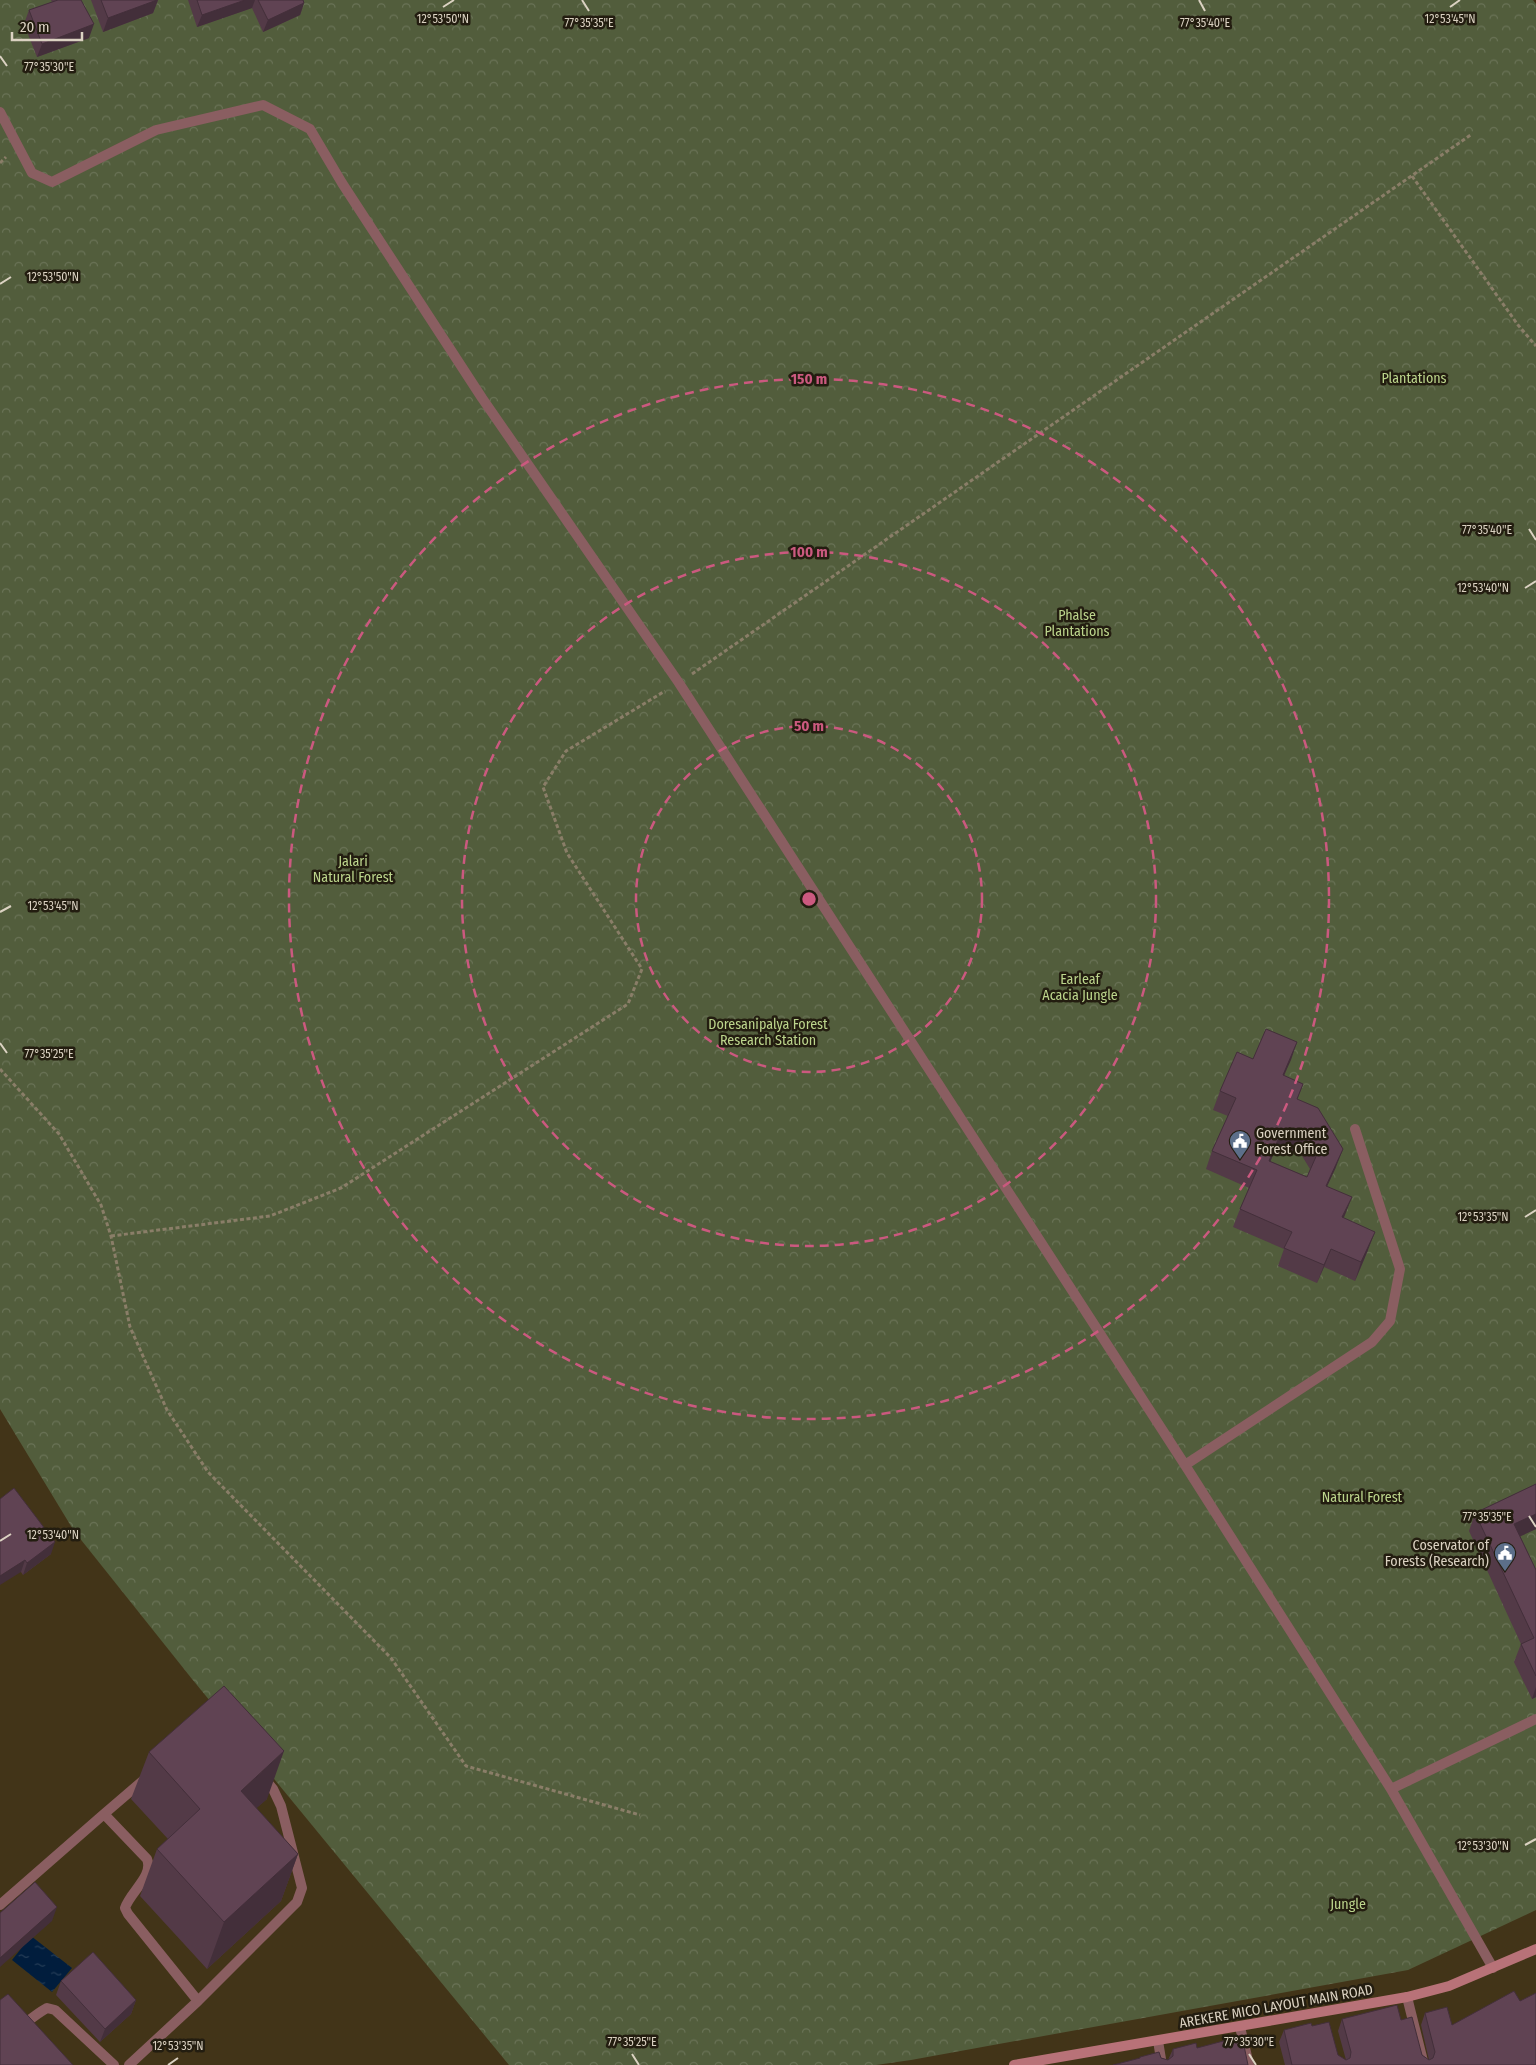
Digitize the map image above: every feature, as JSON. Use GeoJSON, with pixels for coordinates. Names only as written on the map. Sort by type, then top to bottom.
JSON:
{"type":"FeatureCollection","features":[{"type":"Feature","properties":{"kind":"street"},"geometry":{"type":"LineString","coordinates":[[0,112],[32,173],[52,182],[156,130],[263,105],[310,129],[342,183],[482,398],[679,683],[1185,1465],[1391,1789],[1493,1968]]}},
{"type":"Feature","properties":{"kind":"street"},"geometry":{"type":"LineString","coordinates":[[1185,1465],[1372,1342],[1390,1321],[1400,1269],[1356,1129]]}},
{"type":"Feature","properties":{"kind":"street"},"geometry":{"type":"LineString","coordinates":[[1391,1789],[1536,1719]]}},
{"type":"Feature","properties":{"kind":"street"},"geometry":{"type":"LineString","coordinates":[[128,2065],[198,2001],[297,1902],[302,1888],[278,1797],[256,1768]]}},
{"type":"Feature","properties":{"kind":"street"},"geometry":{"type":"LineString","coordinates":[[0,1905],[154,1771]]}},
{"type":"Feature","properties":{"kind":"street"},"geometry":{"type":"LineString","coordinates":[[104,1814],[147,1859],[150,1865],[148,1872],[127,1901],[125,1908],[128,1914],[198,2001]]}},
{"type":"Feature","properties":{"kind":"street","name":"AREKERE MICO LAYOUT MAIN ROAD"},"geometry":{"type":"LineString","coordinates":[[1014,2065],[1046,2063],[1158,2041],[1327,2015],[1449,1986],[1536,1949]]}},
{"type":"Feature","properties":{"kind":"street"},"geometry":{"type":"LineString","coordinates":[[1407,1997],[1424,2065]]}},
{"type":"Feature","properties":{"kind":"street"},"geometry":{"type":"LineString","coordinates":[[0,2029],[9,2031],[19,2027],[47,2008],[56,2010],[114,2065]]}},
{"type":"Feature","properties":{"kind":"street"},"geometry":{"type":"LineString","coordinates":[[1240,2027],[1249,2065]]}},
{"type":"Feature","properties":{"kind":"street"},"geometry":{"type":"LineString","coordinates":[[1158,2041],[1162,2065]]}},
{"type":"Feature","properties":{"kind":"path"},"geometry":{"type":"LineString","coordinates":[[111,1236],[270,1216],[340,1188],[628,1004],[642,969],[567,853],[543,787],[566,751],[679,683],[1472,134]]}},
{"type":"Feature","properties":{"kind":"path"},"geometry":{"type":"LineString","coordinates":[[1412,176],[1518,325],[1536,346]]}},
{"type":"Feature","properties":{"kind":"path"},"geometry":{"type":"LineString","coordinates":[[0,1069],[59,1134],[101,1205],[111,1236],[130,1327],[167,1410],[208,1472],[391,1658],[466,1766],[640,1815]]}},
{"type":"Feature","properties":{"kind":"green space","name":"Doresanipalya Forest Research Station"},"geometry":{"type":"Polygon","coordinates":[[[0,0],[1533,0],[1536,4],[1536,1910],[1408,1970],[911,2060],[876,2065],[509,2065],[192,1679],[74,1531],[0,1409],[0,0]]]}},
{"type":"Feature","properties":{"kind":"water"},"geometry":{"type":"Polygon","coordinates":[[[31,1936],[72,1968],[52,1992],[12,1960],[31,1936]]]}},
{"type":"Feature","properties":{"kind":"building"},"geometry":{"type":"Polygon","coordinates":[[[58,0],[81,0],[94,24],[42,44],[29,10],[58,0]]]}},
{"type":"Feature","properties":{"kind":"building"},"geometry":{"type":"Polygon","coordinates":[[[101,0],[157,0],[108,18],[101,0]]]}},
{"type":"Feature","properties":{"kind":"building"},"geometry":{"type":"Polygon","coordinates":[[[197,0],[245,0],[202,15],[197,0]]]}},
{"type":"Feature","properties":{"kind":"building"},"geometry":{"type":"Polygon","coordinates":[[[258,0],[303,0],[304,3],[268,20],[258,0]]]}},
{"type":"Feature","properties":{"kind":"building","name":"Government Forest Office"},"geometry":{"type":"Polygon","coordinates":[[[1266,1029],[1297,1042],[1283,1075],[1303,1084],[1297,1099],[1318,1108],[1343,1149],[1326,1186],[1352,1197],[1342,1217],[1375,1232],[1361,1262],[1331,1249],[1324,1265],[1284,1248],[1292,1232],[1240,1209],[1257,1170],[1212,1151],[1236,1098],[1220,1091],[1237,1052],[1253,1059],[1266,1029]],[[1305,1133],[1280,1135],[1269,1161],[1307,1177],[1318,1152],[1305,1133]]]}},
{"type":"Feature","properties":{"kind":"building"},"geometry":{"type":"Polygon","coordinates":[[[1536,1484],[1536,1514],[1514,1524],[1536,1570],[1536,1676],[1521,1644],[1534,1638],[1475,1513],[1536,1484]]]}},
{"type":"Feature","properties":{"kind":"building"},"geometry":{"type":"Polygon","coordinates":[[[14,1488],[55,1542],[27,1563],[25,1560],[0,1576],[0,1499],[14,1488]]]}},
{"type":"Feature","properties":{"kind":"building"},"geometry":{"type":"Polygon","coordinates":[[[224,1686],[284,1751],[241,1791],[298,1854],[224,1922],[157,1849],[200,1809],[149,1752],[224,1686]]]}},
{"type":"Feature","properties":{"kind":"building"},"geometry":{"type":"Polygon","coordinates":[[[35,1882],[57,1907],[0,1958],[0,1913],[35,1882]]]}},
{"type":"Feature","properties":{"kind":"building"},"geometry":{"type":"Polygon","coordinates":[[[93,1952],[136,2000],[105,2029],[61,1981],[93,1952]]]}},
{"type":"Feature","properties":{"kind":"building"},"geometry":{"type":"Polygon","coordinates":[[[1514,1991],[1520,2001],[1536,1993],[1536,2065],[1292,2065],[1284,2030],[1311,2023],[1312,2026],[1329,2022],[1338,2055],[1346,2060],[1350,2058],[1351,2052],[1342,2019],[1397,2005],[1401,2020],[1412,2017],[1422,2055],[1429,2060],[1433,2058],[1435,2052],[1425,2013],[1447,2007],[1452,2025],[1514,1991]]]}},
{"type":"Feature","properties":{"kind":"building"},"geometry":{"type":"Polygon","coordinates":[[[8,1994],[73,2065],[0,2065],[0,2000],[8,1994]]]}},
{"type":"Feature","properties":{"kind":"building"},"geometry":{"type":"Polygon","coordinates":[[[1242,2036],[1248,2065],[1113,2065],[1159,2052],[1161,2058],[1168,2060],[1173,2056],[1173,2049],[1196,2043],[1197,2048],[1242,2036]]]}},
{"type":"Feature","properties":{"kind":"place","name":"Government Forest Office"},"geometry":{"type":"Point","coordinates":[1240,1160]}},
{"type":"Feature","properties":{"kind":"place","name":"Coservator of Forests (Research)"},"geometry":{"type":"Point","coordinates":[1505,1572]}},
{"type":"Feature","properties":{"kind":"park label","name":"Plantations"},"geometry":{"type":"Point","coordinates":[1414,378]}},
{"type":"Feature","properties":{"kind":"park label","name":"Phalse Plantations"},"geometry":{"type":"Point","coordinates":[1077,624]}},
{"type":"Feature","properties":{"kind":"park label","name":"Jalari Natural Forest"},"geometry":{"type":"Point","coordinates":[353,870]}},
{"type":"Feature","properties":{"kind":"park label","name":"Earleaf Acacia Jungle"},"geometry":{"type":"Point","coordinates":[1080,988]}},
{"type":"Feature","properties":{"kind":"park label","name":"Natural Forest"},"geometry":{"type":"Point","coordinates":[1362,1497]}},
{"type":"Feature","properties":{"kind":"park label","name":"Jungle"},"geometry":{"type":"Point","coordinates":[1348,1904]}}]}
